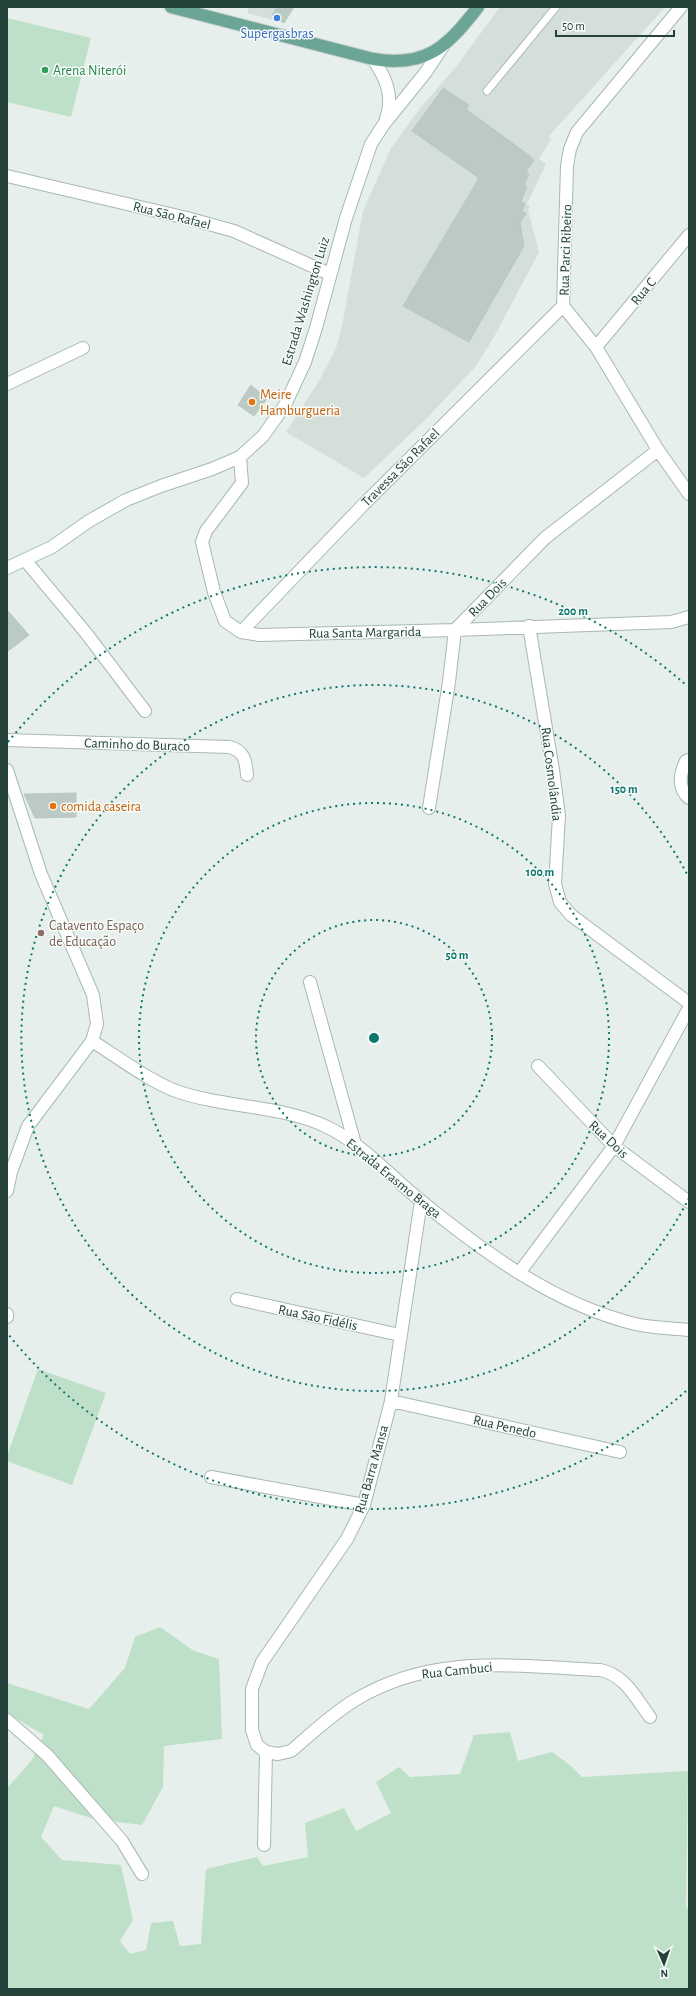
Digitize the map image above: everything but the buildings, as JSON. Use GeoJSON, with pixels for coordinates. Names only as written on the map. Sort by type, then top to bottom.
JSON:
{"type":"FeatureCollection","features":[{"type":"Feature","properties":{"kind":"main road"},"geometry":{"type":"LineString","coordinates":[[171,7],[373,60],[404,62],[424,57],[443,46]]}},
{"type":"Feature","properties":{"kind":"main road","name":"Estrada Washington Luiz"},"geometry":{"type":"LineString","coordinates":[[443,46],[456,35],[478,7]]}},
{"type":"Feature","properties":{"kind":"street","name":"Rua Parci Ribeiro"},"geometry":{"type":"LineString","coordinates":[[681,7],[577,132],[570,149],[567,166],[563,306],[596,347],[658,450],[689,494]]}},
{"type":"Feature","properties":{"kind":"street","name":"Estrada Washington Luiz"},"geometry":{"type":"LineString","coordinates":[[7,568],[52,547],[89,521],[126,500],[161,486],[212,470],[240,456],[263,436],[285,405],[305,362],[360,171],[371,144],[384,124],[426,72],[443,46]]}},
{"type":"Feature","properties":{"kind":"street","name":"Estrada Washington Luiz"},"geometry":{"type":"LineString","coordinates":[[373,60],[385,77],[389,92],[389,109],[384,124]]}},
{"type":"Feature","properties":{"kind":"street","name":"Rua São Rafael"},"geometry":{"type":"LineString","coordinates":[[7,176],[187,218],[234,231],[330,274]]}},
{"type":"Feature","properties":{"kind":"street","name":"Rua C"},"geometry":{"type":"LineString","coordinates":[[596,347],[689,235]]}},
{"type":"Feature","properties":{"kind":"street","name":"Travessa São Rafael"},"geometry":{"type":"LineString","coordinates":[[241,632],[363,505],[563,306]]}},
{"type":"Feature","properties":{"kind":"street"},"geometry":{"type":"LineString","coordinates":[[7,384],[83,348]]}},
{"type":"Feature","properties":{"kind":"street","name":"Rua Dois"},"geometry":{"type":"LineString","coordinates":[[454,630],[545,538],[658,450]]}},
{"type":"Feature","properties":{"kind":"street","name":"Rua Santa Margarida"},"geometry":{"type":"LineString","coordinates":[[240,456],[242,483],[206,531],[202,542],[214,592],[225,621],[241,632],[259,635],[454,630],[529,626],[671,622],[689,617]]}},
{"type":"Feature","properties":{"kind":"street"},"geometry":{"type":"LineString","coordinates":[[25,560],[86,633],[145,711]]}},
{"type":"Feature","properties":{"kind":"street","name":"Rua Cosmolândia"},"geometry":{"type":"LineString","coordinates":[[529,626],[559,816],[555,884],[560,902],[571,915],[689,1003]]}},
{"type":"Feature","properties":{"kind":"street"},"geometry":{"type":"LineString","coordinates":[[429,808],[449,682],[454,630]]}},
{"type":"Feature","properties":{"kind":"street","name":"Caminho do Buraco"},"geometry":{"type":"LineString","coordinates":[[7,740],[229,746],[237,748],[241,752],[246,764],[247,775]]}},
{"type":"Feature","properties":{"kind":"street"},"geometry":{"type":"LineString","coordinates":[[689,760],[686,761],[681,770],[680,783],[689,798]]}},
{"type":"Feature","properties":{"kind":"street"},"geometry":{"type":"LineString","coordinates":[[7,770],[11,792],[41,874],[93,995],[97,1024],[92,1041],[28,1126],[11,1172],[7,1191]]}},
{"type":"Feature","properties":{"kind":"street"},"geometry":{"type":"LineString","coordinates":[[310,982],[355,1144]]}},
{"type":"Feature","properties":{"kind":"street"},"geometry":{"type":"LineString","coordinates":[[519,1273],[614,1146],[689,1008]]}},
{"type":"Feature","properties":{"kind":"street","name":"Estrada Erasmo Braga"},"geometry":{"type":"LineString","coordinates":[[92,1041],[175,1091],[207,1100],[295,1116],[325,1126],[355,1144],[421,1201],[519,1273],[570,1302],[636,1324],[689,1330]]}},
{"type":"Feature","properties":{"kind":"street","name":"Rua Dois"},"geometry":{"type":"LineString","coordinates":[[538,1066],[614,1146],[689,1202]]}},
{"type":"Feature","properties":{"kind":"street","name":"Rua Barra Mansa"},"geometry":{"type":"LineString","coordinates":[[266,1752],[257,1745],[252,1730],[252,1689],[262,1662],[346,1539],[364,1505],[391,1401],[421,1201]]}},
{"type":"Feature","properties":{"kind":"street","name":"Rua São Fidélis"},"geometry":{"type":"LineString","coordinates":[[237,1299],[400,1335]]}},
{"type":"Feature","properties":{"kind":"street","name":"Rua Penedo"},"geometry":{"type":"LineString","coordinates":[[391,1401],[620,1452]]}},
{"type":"Feature","properties":{"kind":"street"},"geometry":{"type":"LineString","coordinates":[[211,1477],[364,1505]]}},
{"type":"Feature","properties":{"kind":"street","name":"Rua Cambuci"},"geometry":{"type":"LineString","coordinates":[[266,1752],[278,1754],[291,1751],[354,1701],[394,1680],[433,1670],[481,1664],[600,1670],[611,1672],[620,1678],[650,1716]]}},
{"type":"Feature","properties":{"kind":"street"},"geometry":{"type":"LineString","coordinates":[[7,1720],[47,1755],[122,1841],[142,1874]]}},
{"type":"Feature","properties":{"kind":"street"},"geometry":{"type":"LineString","coordinates":[[264,1845],[266,1752]]}},
{"type":"Feature","properties":{"kind":"lane"},"geometry":{"type":"LineString","coordinates":[[487,91],[556,7]]}},
{"type":"Feature","properties":{"kind":"shaded area","name":"Supergasbras"},"geometry":{"type":"Polygon","coordinates":[[[249,7],[294,7],[284,23],[247,13],[249,7]]]}},
{"type":"Feature","properties":{"kind":"shaded area"},"geometry":{"type":"Polygon","coordinates":[[[500,7],[665,7],[549,136],[551,139],[539,159],[546,164],[527,204],[530,206],[528,210],[539,252],[494,337],[476,366],[426,419],[364,478],[286,432],[319,381],[336,348],[342,326],[363,211],[391,148],[422,106],[455,68],[500,7]]]}},
{"type":"Feature","properties":{"kind":"green space","name":"Arena Niterói"},"geometry":{"type":"Polygon","coordinates":[[[7,18],[91,38],[71,117],[7,102],[7,18]]]}},
{"type":"Feature","properties":{"kind":"green space"},"geometry":{"type":"Polygon","coordinates":[[[38,1369],[106,1393],[72,1485],[7,1461],[7,1456],[38,1369]]]}},
{"type":"Feature","properties":{"kind":"green space"},"geometry":{"type":"Polygon","coordinates":[[[160,1627],[194,1651],[219,1659],[222,1739],[164,1746],[163,1787],[142,1825],[94,1819],[54,1806],[41,1837],[62,1860],[121,1865],[133,1920],[120,1941],[130,1954],[146,1950],[151,1923],[173,1921],[180,1946],[201,1944],[206,1869],[257,1857],[263,1866],[308,1857],[305,1823],[344,1808],[356,1831],[391,1813],[376,1782],[399,1767],[410,1777],[460,1774],[474,1735],[510,1732],[518,1761],[552,1752],[570,1765],[582,1777],[688,1771],[686,1907],[689,1909],[689,1989],[7,1989],[7,1788],[32,1760],[44,1735],[7,1713],[7,1683],[89,1709],[125,1668],[135,1637],[160,1627]]]}},
{"type":"Feature","properties":{"kind":"place","name":"Supergasbras"},"geometry":{"type":"Point","coordinates":[277,18]}},
{"type":"Feature","properties":{"kind":"place","name":"Arena Niterói"},"geometry":{"type":"Point","coordinates":[45,70]}},
{"type":"Feature","properties":{"kind":"place","name":"Meire Hamburgueria"},"geometry":{"type":"Point","coordinates":[252,402]}},
{"type":"Feature","properties":{"kind":"place","name":"comida caseira"},"geometry":{"type":"Point","coordinates":[53,806]}},
{"type":"Feature","properties":{"kind":"place","name":"Catavento Espaço de Educação"},"geometry":{"type":"Point","coordinates":[41,933]}}]}
